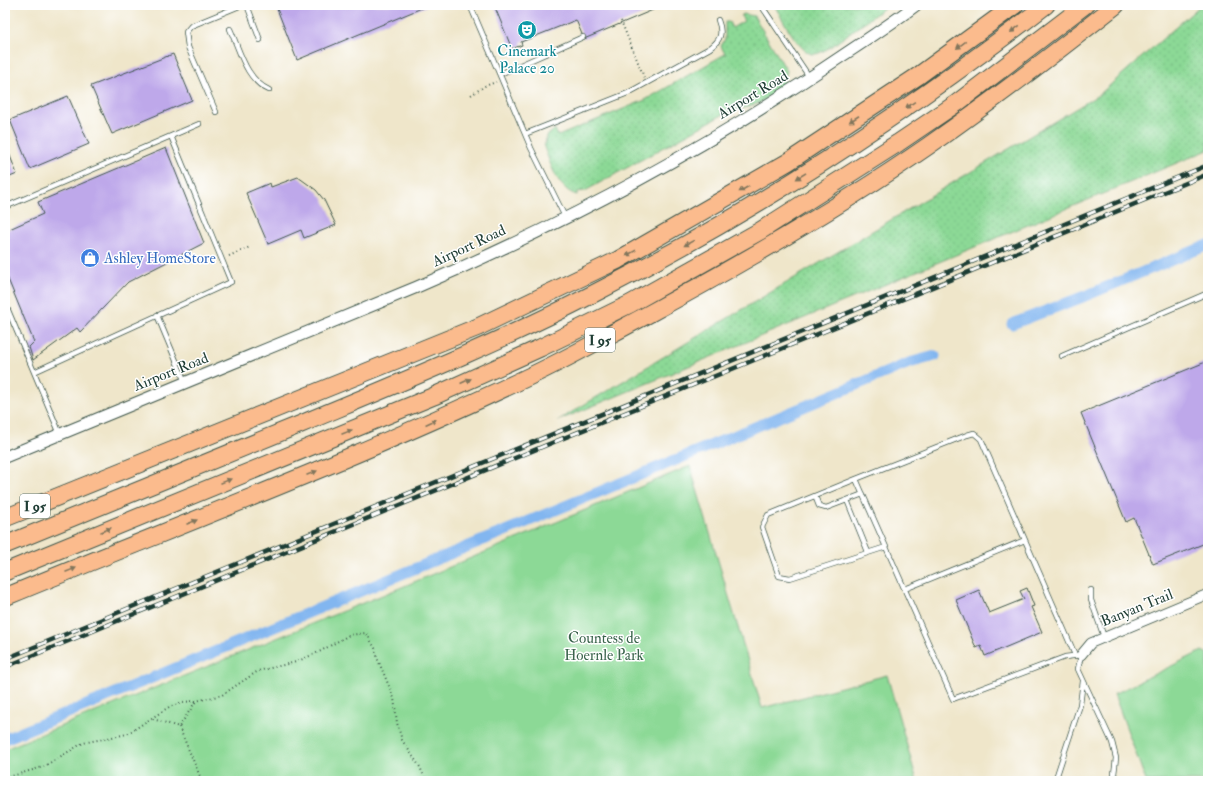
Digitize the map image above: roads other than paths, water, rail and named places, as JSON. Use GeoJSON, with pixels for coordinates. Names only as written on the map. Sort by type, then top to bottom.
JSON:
{"type":"FeatureCollection","features":[{"type":"Feature","properties":{"kind":"highway","name":"I 95"},"geometry":{"type":"LineString","coordinates":[[5,518],[478,327],[597,271],[653,241],[788,162],[918,76],[1015,5]]}},
{"type":"Feature","properties":{"kind":"highway"},"geometry":{"type":"LineString","coordinates":[[5,545],[449,363],[612,284],[721,224],[828,159],[947,79],[1046,5]]}},
{"type":"Feature","properties":{"kind":"highway"},"geometry":{"type":"LineString","coordinates":[[5,572],[434,396],[540,348],[630,304],[760,230],[898,143],[957,103],[1085,5]]}},
{"type":"Feature","properties":{"kind":"highway","name":"I 95"},"geometry":{"type":"LineString","coordinates":[[5,597],[388,442],[529,377],[590,346],[711,280],[863,189],[926,147],[1022,79],[1116,5]]}},
{"type":"Feature","properties":{"kind":"street","name":"Airport Road"},"geometry":{"type":"LineString","coordinates":[[5,456],[456,270],[565,217],[656,170],[774,102],[916,5]]}},
{"type":"Feature","properties":{"kind":"street","name":"Banyan Trail"},"geometry":{"type":"LineString","coordinates":[[1078,655],[1090,643],[1207,596]]}},
{"type":"Feature","properties":{"kind":"lane"},"geometry":{"type":"LineString","coordinates":[[216,112],[188,47],[186,32],[191,26],[242,5]]}},
{"type":"Feature","properties":{"kind":"lane"},"geometry":{"type":"LineString","coordinates":[[247,5],[260,40]]}},
{"type":"Feature","properties":{"kind":"lane"},"geometry":{"type":"LineString","coordinates":[[470,5],[525,134],[565,217]]}},
{"type":"Feature","properties":{"kind":"lane"},"geometry":{"type":"LineString","coordinates":[[761,5],[810,78]]}},
{"type":"Feature","properties":{"kind":"lane"},"geometry":{"type":"LineString","coordinates":[[525,134],[646,84],[716,44],[722,32],[718,20]]}},
{"type":"Feature","properties":{"kind":"lane"},"geometry":{"type":"LineString","coordinates":[[230,29],[249,74],[261,86],[269,90]]}},
{"type":"Feature","properties":{"kind":"lane"},"geometry":{"type":"LineString","coordinates":[[500,74],[583,37]]}},
{"type":"Feature","properties":{"kind":"lane"},"geometry":{"type":"LineString","coordinates":[[5,207],[199,124]]}},
{"type":"Feature","properties":{"kind":"lane"},"geometry":{"type":"LineString","coordinates":[[34,372],[232,282],[171,136]]}},
{"type":"Feature","properties":{"kind":"lane"},"geometry":{"type":"LineString","coordinates":[[1062,356],[1208,292]]}},
{"type":"Feature","properties":{"kind":"lane"},"geometry":{"type":"LineString","coordinates":[[5,303],[60,434]]}},
{"type":"Feature","properties":{"kind":"lane"},"geometry":{"type":"LineString","coordinates":[[157,315],[185,382]]}},
{"type":"Feature","properties":{"kind":"lane"},"geometry":{"type":"LineString","coordinates":[[886,547],[790,578],[779,576],[762,527],[768,515],[967,434],[974,433],[981,439],[1025,540],[1078,655],[1078,669],[1112,742],[1116,758],[1114,774],[1117,781]]}},
{"type":"Feature","properties":{"kind":"lane"},"geometry":{"type":"LineString","coordinates":[[856,479],[953,699],[1065,657],[1078,655]]}},
{"type":"Feature","properties":{"kind":"lane"},"geometry":{"type":"LineString","coordinates":[[815,496],[819,506],[826,508],[863,494]]}},
{"type":"Feature","properties":{"kind":"lane"},"geometry":{"type":"LineString","coordinates":[[847,500],[868,552]]}},
{"type":"Feature","properties":{"kind":"lane"},"geometry":{"type":"LineString","coordinates":[[905,589],[1025,540]]}},
{"type":"Feature","properties":{"kind":"lane"},"geometry":{"type":"LineString","coordinates":[[1091,590],[1090,600],[1104,637]]}},
{"type":"Feature","properties":{"kind":"lane"},"geometry":{"type":"LineString","coordinates":[[1055,781],[1080,705],[1084,680]]}},
{"type":"Feature","properties":{"kind":"waterway"},"geometry":{"type":"LineString","coordinates":[[1012,324],[1085,296],[1208,245]]}},
{"type":"Feature","properties":{"kind":"waterway"},"geometry":{"type":"LineString","coordinates":[[5,739],[909,363],[935,356]]}},
{"type":"Feature","properties":{"kind":"railway"},"geometry":{"type":"LineString","coordinates":[[5,659],[1208,165]]}},
{"type":"Feature","properties":{"kind":"railway"},"geometry":{"type":"LineString","coordinates":[[5,667],[1208,174]]}},
{"type":"Feature","properties":{"kind":"place","name":"Cinemark Palace 20"},"geometry":{"type":"Point","coordinates":[527,30]}},
{"type":"Feature","properties":{"kind":"place","name":"Ashley HomeStore"},"geometry":{"type":"Point","coordinates":[90,258]}},
{"type":"Feature","properties":{"kind":"park label","name":"Countess de Hoernle Park"},"geometry":{"type":"Point","coordinates":[604,646]}}]}
